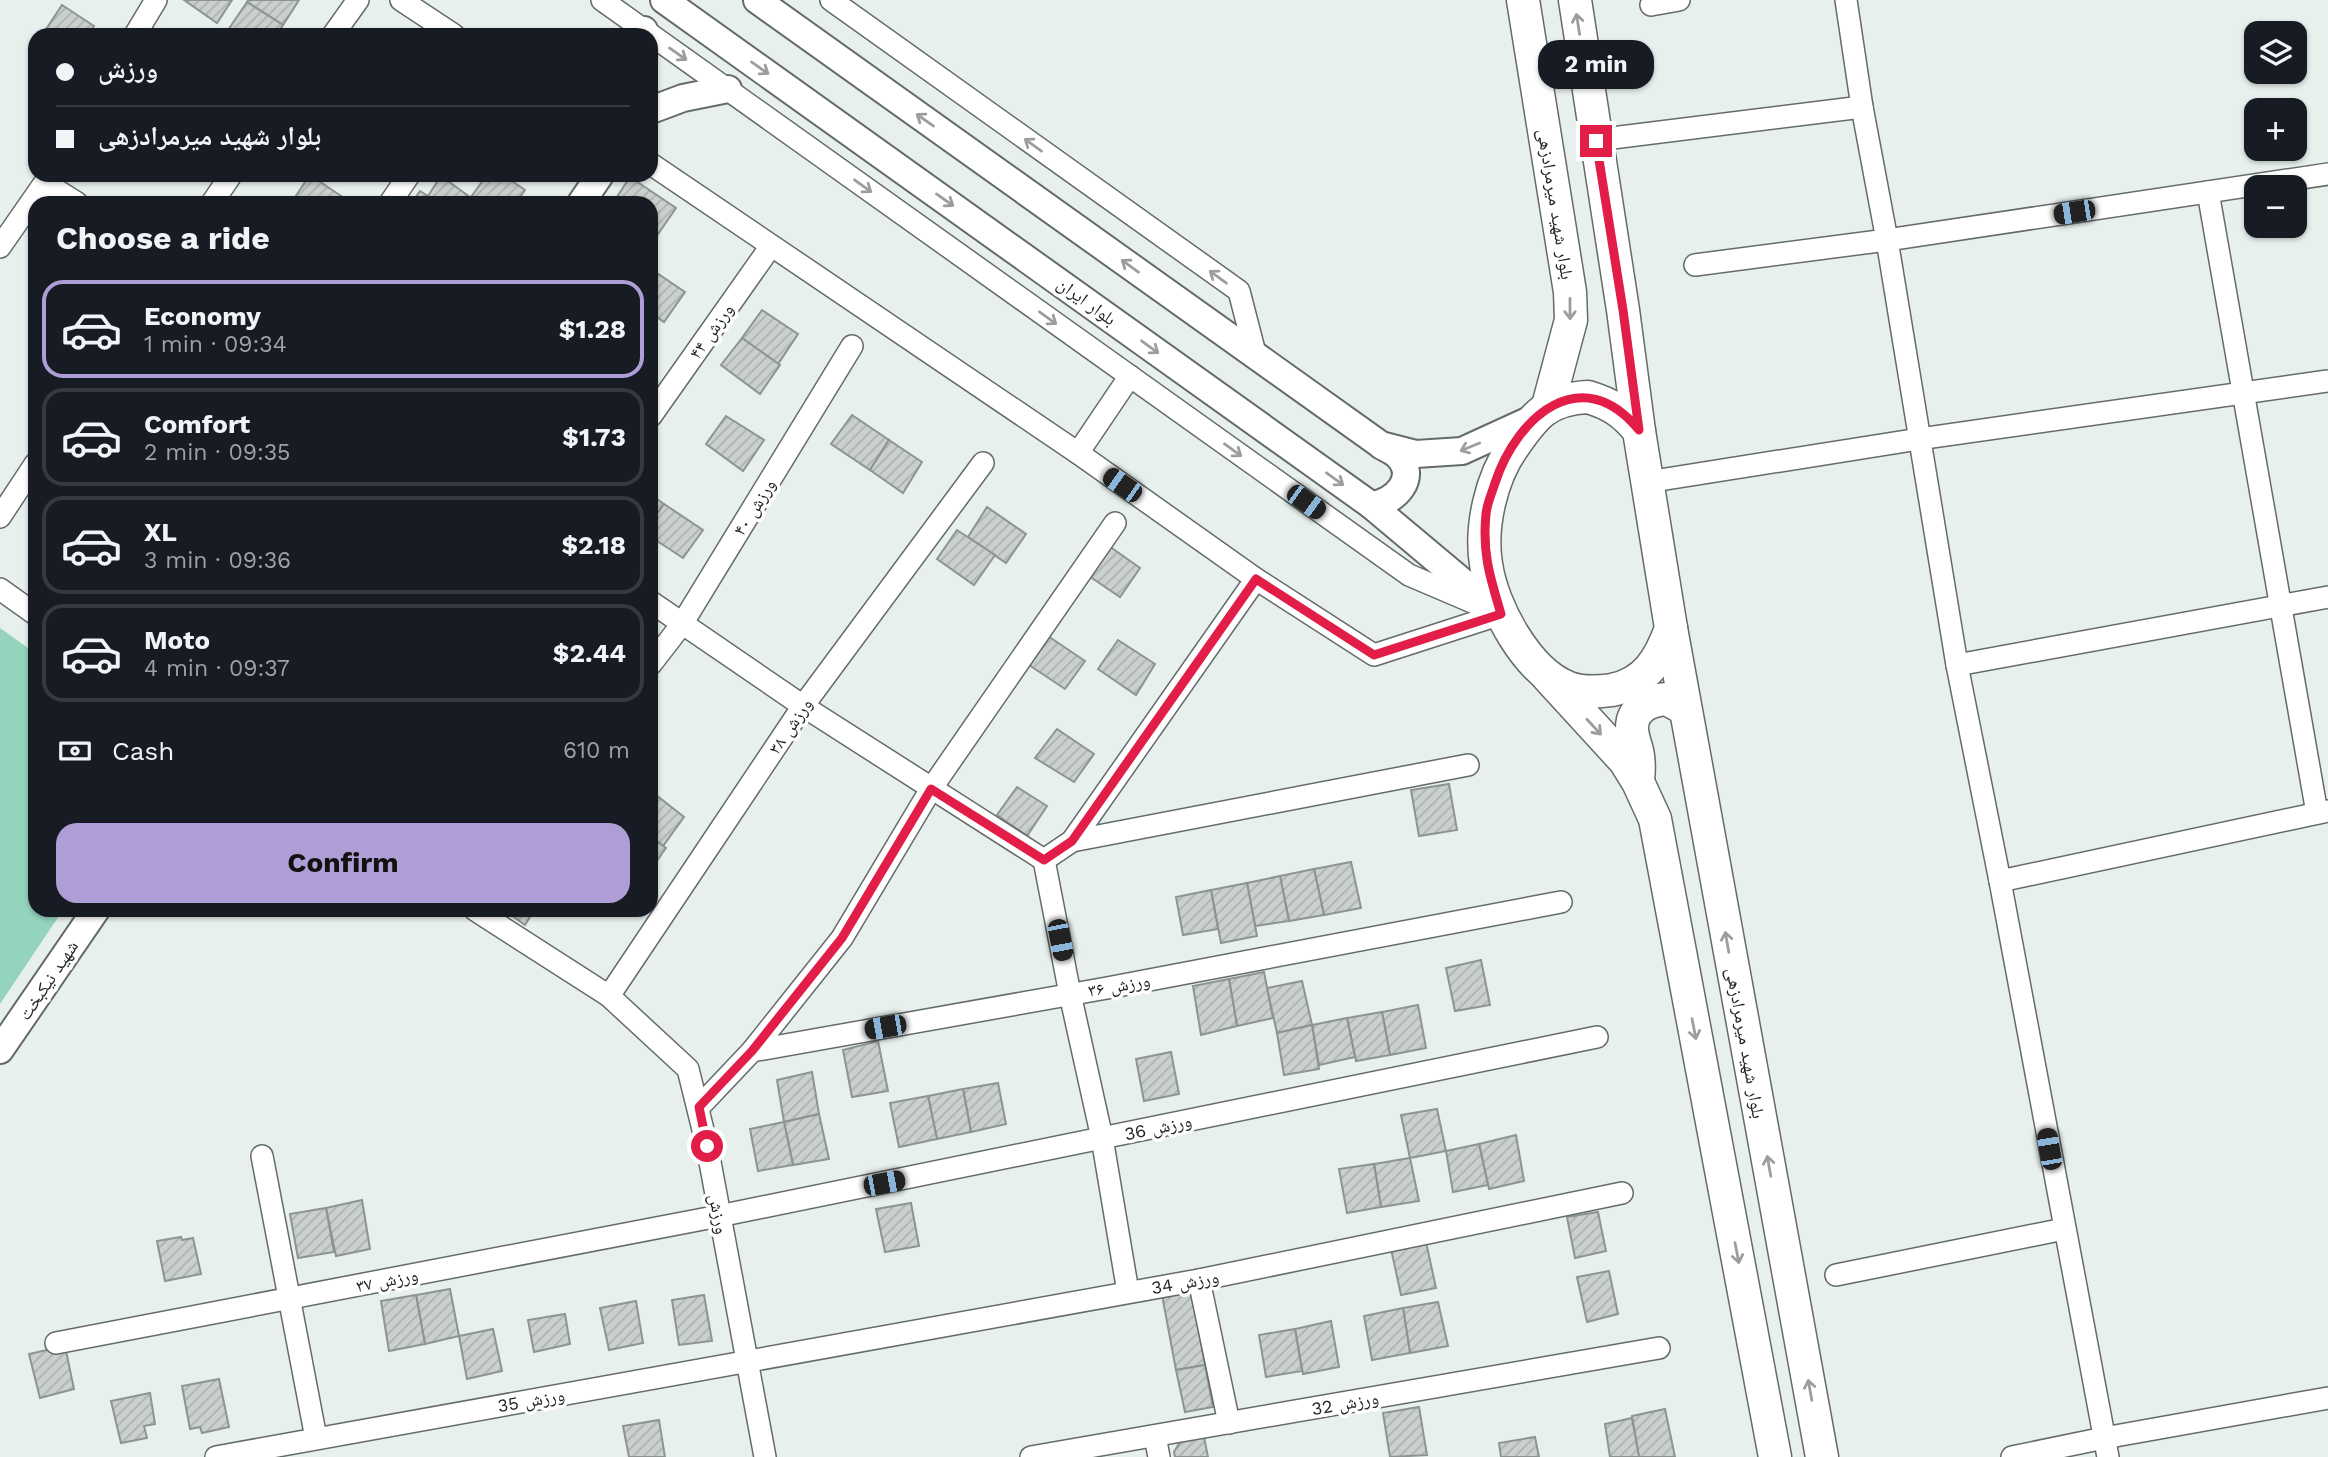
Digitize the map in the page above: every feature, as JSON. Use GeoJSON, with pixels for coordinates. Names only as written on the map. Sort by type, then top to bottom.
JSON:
{"type":"FeatureCollection","features":[{"type":"Feature","properties":{"kind":"main road","name":"بلوار شهید میرمرادزهی"},"geometry":{"type":"LineString","coordinates":[[1523,0],[1570,292],[1570,320],[1540,412]]}},
{"type":"Feature","properties":{"kind":"main road"},"geometry":{"type":"LineString","coordinates":[[1548,677],[1571,689],[1597,693],[1623,687],[1646,673],[1662,653],[1671,628],[1575,0]]}},
{"type":"Feature","properties":{"kind":"main road"},"geometry":{"type":"LineString","coordinates":[[1639,430],[1626,414],[1608,403],[1588,397],[1568,398],[1540,412],[1502,462],[1486,512],[1486,564],[1501,614],[1530,657],[1625,761],[1655,819],[1775,1457]]}},
{"type":"Feature","properties":{"kind":"main road","name":"بلوار شهید میرمرادزهی"},"geometry":{"type":"LineString","coordinates":[[1671,628],[1822,1457]]}},
{"type":"Feature","properties":{"kind":"main road"},"geometry":{"type":"LineString","coordinates":[[1638,782],[1639,758],[1632,730],[1633,719],[1646,703],[1667,699],[1685,709]]}},
{"type":"Feature","properties":{"kind":"street"},"geometry":{"type":"LineString","coordinates":[[139,28],[156,0]]}},
{"type":"Feature","properties":{"kind":"street"},"geometry":{"type":"LineString","coordinates":[[338,28],[358,0]]}},
{"type":"Feature","properties":{"kind":"street"},"geometry":{"type":"LineString","coordinates":[[401,0],[443,28]]}},
{"type":"Feature","properties":{"kind":"street"},"geometry":{"type":"LineString","coordinates":[[602,0],[639,28]]}},
{"type":"Feature","properties":{"kind":"street","name":"بلوار ایران"},"geometry":{"type":"LineString","coordinates":[[664,0],[1371,505],[1501,614]]}},
{"type":"Feature","properties":{"kind":"street"},"geometry":{"type":"LineString","coordinates":[[757,0],[1398,456],[1403,465],[1403,485],[1391,500],[1371,505]]}},
{"type":"Feature","properties":{"kind":"street"},"geometry":{"type":"LineString","coordinates":[[831,0],[1239,291],[1256,357]]}},
{"type":"Feature","properties":{"kind":"street"},"geometry":{"type":"LineString","coordinates":[[1651,5],[1679,0]]}},
{"type":"Feature","properties":{"kind":"street"},"geometry":{"type":"LineString","coordinates":[[1846,0],[1957,665],[2106,1447]]}},
{"type":"Feature","properties":{"kind":"street"},"geometry":{"type":"LineString","coordinates":[[658,42],[1409,575],[1501,614]]}},
{"type":"Feature","properties":{"kind":"street"},"geometry":{"type":"LineString","coordinates":[[658,107],[683,98],[727,89]]}},
{"type":"Feature","properties":{"kind":"street"},"geometry":{"type":"LineString","coordinates":[[1596,141],[1862,107]]}},
{"type":"Feature","properties":{"kind":"street"},"geometry":{"type":"LineString","coordinates":[[658,169],[1078,453],[1256,579],[1374,655],[1501,614]]}},
{"type":"Feature","properties":{"kind":"street"},"geometry":{"type":"LineString","coordinates":[[1695,265],[1887,240],[2328,174]]}},
{"type":"Feature","properties":{"kind":"street"},"geometry":{"type":"LineString","coordinates":[[52,182],[69,196]]}},
{"type":"Feature","properties":{"kind":"street"},"geometry":{"type":"LineString","coordinates":[[2000,881],[2323,812],[2281,606],[2208,192]]}},
{"type":"Feature","properties":{"kind":"street"},"geometry":{"type":"LineString","coordinates":[[0,247],[28,207]]}},
{"type":"Feature","properties":{"kind":"street","name":"ورزش ۴۴"},"geometry":{"type":"LineString","coordinates":[[658,406],[771,246]]}},
{"type":"Feature","properties":{"kind":"street","name":"ورزش ۴۰"},"geometry":{"type":"LineString","coordinates":[[658,655],[682,624],[852,346]]}},
{"type":"Feature","properties":{"kind":"street"},"geometry":{"type":"LineString","coordinates":[[1078,453],[1130,376]]}},
{"type":"Feature","properties":{"kind":"street"},"geometry":{"type":"LineString","coordinates":[[1647,482],[1919,439],[2328,381]]}},
{"type":"Feature","properties":{"kind":"street"},"geometry":{"type":"LineString","coordinates":[[1381,446],[1416,454],[1462,451],[1540,412]]}},
{"type":"Feature","properties":{"kind":"street","name":"ورزش ۳۸"},"geometry":{"type":"LineString","coordinates":[[609,996],[803,706],[983,463]]}},
{"type":"Feature","properties":{"kind":"street"},"geometry":{"type":"LineString","coordinates":[[0,517],[28,475]]}},
{"type":"Feature","properties":{"kind":"street"},"geometry":{"type":"LineString","coordinates":[[699,1107],[752,1051],[842,938],[931,789],[1115,523]]}},
{"type":"Feature","properties":{"kind":"street"},"geometry":{"type":"LineString","coordinates":[[1044,860],[1072,841],[1256,579]]}},
{"type":"Feature","properties":{"kind":"street"},"geometry":{"type":"LineString","coordinates":[[0,589],[28,609]]}},
{"type":"Feature","properties":{"kind":"street"},"geometry":{"type":"LineString","coordinates":[[1957,665],[2328,597]]}},
{"type":"Feature","properties":{"kind":"street"},"geometry":{"type":"LineString","coordinates":[[658,607],[803,706],[1044,860],[1102,1138],[1128,1292]]}},
{"type":"Feature","properties":{"kind":"street"},"geometry":{"type":"LineString","coordinates":[[1072,841],[1468,765]]}},
{"type":"Feature","properties":{"kind":"street","name":"ورزش ۳۶"},"geometry":{"type":"LineString","coordinates":[[752,1051],[1561,902]]}},
{"type":"Feature","properties":{"kind":"street","name":"شهید نیکبخت"},"geometry":{"type":"LineString","coordinates":[[0,1050],[91,917]]}},
{"type":"Feature","properties":{"kind":"street","name":"ورزش"},"geometry":{"type":"LineString","coordinates":[[486,917],[609,996],[688,1069],[699,1107],[765,1457]]}},
{"type":"Feature","properties":{"kind":"street","name":"ورزش 36"},"geometry":{"type":"LineString","coordinates":[[719,1216],[1597,1037]]}},
{"type":"Feature","properties":{"kind":"street"},"geometry":{"type":"LineString","coordinates":[[262,1156],[316,1438]]}},
{"type":"Feature","properties":{"kind":"street","name":"ورزش 34"},"geometry":{"type":"LineString","coordinates":[[747,1362],[1199,1280],[1622,1194]]}},
{"type":"Feature","properties":{"kind":"street","name":"ورزش ۳۷"},"geometry":{"type":"LineString","coordinates":[[55,1343],[719,1216]]}},
{"type":"Feature","properties":{"kind":"street"},"geometry":{"type":"LineString","coordinates":[[1836,1275],[2064,1229]]}},
{"type":"Feature","properties":{"kind":"street"},"geometry":{"type":"LineString","coordinates":[[1199,1280],[1229,1423]]}},
{"type":"Feature","properties":{"kind":"street","name":"ورزش 32"},"geometry":{"type":"LineString","coordinates":[[1031,1457],[1659,1348]]}},
{"type":"Feature","properties":{"kind":"street","name":"ورزش 35"},"geometry":{"type":"LineString","coordinates":[[216,1457],[249,1454],[316,1438],[747,1362]]}},
{"type":"Feature","properties":{"kind":"street"},"geometry":{"type":"LineString","coordinates":[[2012,1457],[2106,1447],[2328,1398]]}},
{"type":"Feature","properties":{"kind":"street"},"geometry":{"type":"LineString","coordinates":[[1155,1436],[1159,1457]]}},
{"type":"Feature","properties":{"kind":"green space"},"geometry":{"type":"Polygon","coordinates":[[[0,628],[28,648],[28,917],[58,917],[0,1004],[0,628]]]}},
{"type":"Feature","properties":{"kind":"building"},"geometry":{"type":"Polygon","coordinates":[[[184,0],[232,0],[217,23],[184,0]]]}},
{"type":"Feature","properties":{"kind":"building"},"geometry":{"type":"Polygon","coordinates":[[[299,0],[283,25],[247,2],[299,0]]]}},
{"type":"Feature","properties":{"kind":"building"},"geometry":{"type":"Polygon","coordinates":[[[247,2],[283,25],[281,28],[229,28],[247,2]]]}},
{"type":"Feature","properties":{"kind":"building"},"geometry":{"type":"Polygon","coordinates":[[[62,5],[94,26],[93,28],[47,28],[62,5]]]}},
{"type":"Feature","properties":{"kind":"building"},"geometry":{"type":"Polygon","coordinates":[[[305,182],[320,182],[341,196],[296,196],[305,182]]]}},
{"type":"Feature","properties":{"kind":"building"},"geometry":{"type":"Polygon","coordinates":[[[437,182],[449,182],[468,196],[428,196],[437,182]]]}},
{"type":"Feature","properties":{"kind":"building"},"geometry":{"type":"Polygon","coordinates":[[[482,182],[513,182],[525,190],[521,196],[472,196],[482,182]]]}},
{"type":"Feature","properties":{"kind":"building"},"geometry":{"type":"Polygon","coordinates":[[[627,182],[637,182],[676,208],[658,234],[658,196],[618,196],[627,182]]]}},
{"type":"Feature","properties":{"kind":"building"},"geometry":{"type":"Polygon","coordinates":[[[658,274],[685,292],[664,322],[658,318],[658,274]]]}},
{"type":"Feature","properties":{"kind":"building"},"geometry":{"type":"Polygon","coordinates":[[[762,310],[798,334],[778,364],[742,338],[762,310]]]}},
{"type":"Feature","properties":{"kind":"building"},"geometry":{"type":"Polygon","coordinates":[[[742,338],[780,365],[760,394],[721,365],[742,338]]]}},
{"type":"Feature","properties":{"kind":"building"},"geometry":{"type":"Polygon","coordinates":[[[852,415],[889,440],[870,470],[831,444],[852,415]]]}},
{"type":"Feature","properties":{"kind":"building"},"geometry":{"type":"Polygon","coordinates":[[[726,416],[764,440],[743,471],[706,444],[726,416]]]}},
{"type":"Feature","properties":{"kind":"building"},"geometry":{"type":"Polygon","coordinates":[[[889,440],[922,462],[903,493],[870,470],[889,440]]]}},
{"type":"Feature","properties":{"kind":"building"},"geometry":{"type":"Polygon","coordinates":[[[658,500],[664,504],[658,512],[658,500]]]}},
{"type":"Feature","properties":{"kind":"building"},"geometry":{"type":"Polygon","coordinates":[[[664,504],[703,530],[683,558],[658,542],[658,512],[664,504]]]}},
{"type":"Feature","properties":{"kind":"building"},"geometry":{"type":"Polygon","coordinates":[[[987,507],[1026,534],[1006,563],[968,537],[987,507]]]}},
{"type":"Feature","properties":{"kind":"building"},"geometry":{"type":"Polygon","coordinates":[[[957,530],[995,555],[974,585],[937,559],[957,530]]]}},
{"type":"Feature","properties":{"kind":"building"},"geometry":{"type":"Polygon","coordinates":[[[1109,546],[1140,568],[1120,597],[1089,576],[1109,546]]]}},
{"type":"Feature","properties":{"kind":"building"},"geometry":{"type":"Polygon","coordinates":[[[1045,634],[1085,661],[1065,689],[1026,663],[1045,634]]]}},
{"type":"Feature","properties":{"kind":"building"},"geometry":{"type":"Polygon","coordinates":[[[1118,640],[1155,664],[1136,695],[1098,669],[1118,640]]]}},
{"type":"Feature","properties":{"kind":"building"},"geometry":{"type":"Polygon","coordinates":[[[1057,729],[1094,754],[1074,782],[1035,758],[1057,729]]]}},
{"type":"Feature","properties":{"kind":"building"},"geometry":{"type":"Polygon","coordinates":[[[1449,784],[1457,830],[1419,836],[1411,790],[1449,784]]]}},
{"type":"Feature","properties":{"kind":"building"},"geometry":{"type":"Polygon","coordinates":[[[1017,787],[1047,806],[1027,836],[997,815],[1017,787]]]}},
{"type":"Feature","properties":{"kind":"building"},"geometry":{"type":"Polygon","coordinates":[[[658,797],[684,817],[663,846],[658,842],[658,797]]]}},
{"type":"Feature","properties":{"kind":"building"},"geometry":{"type":"Polygon","coordinates":[[[658,842],[666,848],[658,859],[658,842]]]}},
{"type":"Feature","properties":{"kind":"building"},"geometry":{"type":"Polygon","coordinates":[[[1351,862],[1361,908],[1324,915],[1314,869],[1351,862]]]}},
{"type":"Feature","properties":{"kind":"building"},"geometry":{"type":"Polygon","coordinates":[[[1314,869],[1324,915],[1289,921],[1280,876],[1314,869]]]}},
{"type":"Feature","properties":{"kind":"building"},"geometry":{"type":"Polygon","coordinates":[[[1280,876],[1289,921],[1255,926],[1247,883],[1280,876]]]}},
{"type":"Feature","properties":{"kind":"building"},"geometry":{"type":"Polygon","coordinates":[[[1247,883],[1257,936],[1221,943],[1211,890],[1247,883]]]}},
{"type":"Feature","properties":{"kind":"building"},"geometry":{"type":"Polygon","coordinates":[[[1211,890],[1218,929],[1183,935],[1176,897],[1211,890]]]}},
{"type":"Feature","properties":{"kind":"building"},"geometry":{"type":"Polygon","coordinates":[[[514,917],[530,917],[525,925],[514,917]]]}},
{"type":"Feature","properties":{"kind":"building"},"geometry":{"type":"Polygon","coordinates":[[[1481,960],[1490,1005],[1455,1011],[1446,968],[1481,960]]]}},
{"type":"Feature","properties":{"kind":"building"},"geometry":{"type":"Polygon","coordinates":[[[1264,972],[1273,1018],[1237,1026],[1229,979],[1264,972]]]}},
{"type":"Feature","properties":{"kind":"building"},"geometry":{"type":"Polygon","coordinates":[[[1229,979],[1237,1026],[1201,1035],[1193,986],[1229,979]]]}},
{"type":"Feature","properties":{"kind":"building"},"geometry":{"type":"Polygon","coordinates":[[[1302,981],[1312,1025],[1277,1033],[1267,988],[1302,981]]]}},
{"type":"Feature","properties":{"kind":"building"},"geometry":{"type":"Polygon","coordinates":[[[1418,1005],[1426,1048],[1390,1055],[1382,1012],[1418,1005]]]}},
{"type":"Feature","properties":{"kind":"building"},"geometry":{"type":"Polygon","coordinates":[[[1382,1012],[1390,1055],[1356,1061],[1347,1018],[1382,1012]]]}},
{"type":"Feature","properties":{"kind":"building"},"geometry":{"type":"Polygon","coordinates":[[[1347,1018],[1355,1057],[1319,1065],[1312,1025],[1347,1018]]]}},
{"type":"Feature","properties":{"kind":"building"},"geometry":{"type":"Polygon","coordinates":[[[1312,1025],[1319,1069],[1284,1075],[1277,1033],[1312,1025]]]}},
{"type":"Feature","properties":{"kind":"building"},"geometry":{"type":"Polygon","coordinates":[[[878,1041],[888,1091],[852,1097],[843,1050],[878,1041]]]}},
{"type":"Feature","properties":{"kind":"building"},"geometry":{"type":"Polygon","coordinates":[[[1171,1052],[1179,1094],[1144,1101],[1136,1059],[1171,1052]]]}},
{"type":"Feature","properties":{"kind":"building"},"geometry":{"type":"Polygon","coordinates":[[[812,1072],[819,1114],[784,1122],[777,1080],[812,1072]]]}},
{"type":"Feature","properties":{"kind":"building"},"geometry":{"type":"Polygon","coordinates":[[[998,1083],[1006,1124],[971,1132],[963,1089],[998,1083]]]}},
{"type":"Feature","properties":{"kind":"building"},"geometry":{"type":"Polygon","coordinates":[[[963,1089],[971,1132],[937,1139],[928,1096],[963,1089]]]}},
{"type":"Feature","properties":{"kind":"building"},"geometry":{"type":"Polygon","coordinates":[[[928,1096],[937,1139],[899,1147],[890,1103],[928,1096]]]}},
{"type":"Feature","properties":{"kind":"building"},"geometry":{"type":"Polygon","coordinates":[[[1437,1109],[1446,1151],[1410,1158],[1401,1115],[1437,1109]]]}},
{"type":"Feature","properties":{"kind":"building"},"geometry":{"type":"Polygon","coordinates":[[[819,1114],[829,1159],[793,1165],[784,1122],[819,1114]]]}},
{"type":"Feature","properties":{"kind":"building"},"geometry":{"type":"Polygon","coordinates":[[[784,1122],[793,1165],[758,1171],[750,1129],[784,1122]]]}},
{"type":"Feature","properties":{"kind":"building"},"geometry":{"type":"Polygon","coordinates":[[[1516,1135],[1524,1181],[1489,1189],[1479,1144],[1516,1135]]]}},
{"type":"Feature","properties":{"kind":"building"},"geometry":{"type":"Polygon","coordinates":[[[1479,1144],[1488,1185],[1453,1192],[1446,1151],[1479,1144]]]}},
{"type":"Feature","properties":{"kind":"building"},"geometry":{"type":"Polygon","coordinates":[[[1410,1158],[1419,1201],[1381,1207],[1374,1164],[1410,1158]]]}},
{"type":"Feature","properties":{"kind":"building"},"geometry":{"type":"Polygon","coordinates":[[[1374,1164],[1381,1207],[1347,1213],[1339,1169],[1374,1164]]]}},
{"type":"Feature","properties":{"kind":"building"},"geometry":{"type":"Polygon","coordinates":[[[362,1200],[370,1249],[336,1256],[326,1208],[362,1200]]]}},
{"type":"Feature","properties":{"kind":"building"},"geometry":{"type":"Polygon","coordinates":[[[911,1203],[919,1246],[885,1252],[876,1209],[911,1203]]]}},
{"type":"Feature","properties":{"kind":"building"},"geometry":{"type":"Polygon","coordinates":[[[326,1208],[334,1252],[298,1258],[290,1214],[326,1208]]]}},
{"type":"Feature","properties":{"kind":"building"},"geometry":{"type":"Polygon","coordinates":[[[1598,1212],[1606,1251],[1575,1258],[1567,1217],[1598,1212]]]}},
{"type":"Feature","properties":{"kind":"building"},"geometry":{"type":"Polygon","coordinates":[[[181,1237],[182,1240],[193,1238],[201,1274],[165,1281],[157,1241],[181,1237]]]}},
{"type":"Feature","properties":{"kind":"building"},"geometry":{"type":"Polygon","coordinates":[[[1426,1242],[1436,1288],[1401,1295],[1391,1249],[1426,1242]]]}},
{"type":"Feature","properties":{"kind":"building"},"geometry":{"type":"Polygon","coordinates":[[[1609,1271],[1618,1314],[1587,1322],[1577,1277],[1609,1271]]]}},
{"type":"Feature","properties":{"kind":"building"},"geometry":{"type":"Polygon","coordinates":[[[450,1289],[459,1336],[425,1344],[416,1295],[450,1289]]]}},
{"type":"Feature","properties":{"kind":"building"},"geometry":{"type":"Polygon","coordinates":[[[1191,1289],[1205,1365],[1176,1370],[1162,1295],[1191,1289]]]}},
{"type":"Feature","properties":{"kind":"building"},"geometry":{"type":"Polygon","coordinates":[[[416,1295],[425,1344],[389,1351],[381,1301],[416,1295]]]}},
{"type":"Feature","properties":{"kind":"building"},"geometry":{"type":"Polygon","coordinates":[[[704,1295],[712,1341],[679,1345],[672,1300],[704,1295]]]}},
{"type":"Feature","properties":{"kind":"building"},"geometry":{"type":"Polygon","coordinates":[[[636,1301],[643,1343],[609,1350],[600,1308],[636,1301]]]}},
{"type":"Feature","properties":{"kind":"building"},"geometry":{"type":"Polygon","coordinates":[[[1438,1302],[1448,1346],[1410,1353],[1403,1308],[1438,1302]]]}},
{"type":"Feature","properties":{"kind":"building"},"geometry":{"type":"Polygon","coordinates":[[[1403,1308],[1410,1353],[1372,1360],[1364,1316],[1403,1308]]]}},
{"type":"Feature","properties":{"kind":"building"},"geometry":{"type":"Polygon","coordinates":[[[565,1314],[570,1344],[534,1352],[528,1320],[565,1314]]]}},
{"type":"Feature","properties":{"kind":"building"},"geometry":{"type":"Polygon","coordinates":[[[1331,1321],[1339,1367],[1303,1374],[1295,1329],[1331,1321]]]}},
{"type":"Feature","properties":{"kind":"building"},"geometry":{"type":"Polygon","coordinates":[[[493,1329],[502,1371],[467,1379],[459,1336],[493,1329]]]}},
{"type":"Feature","properties":{"kind":"building"},"geometry":{"type":"Polygon","coordinates":[[[1295,1329],[1302,1371],[1266,1377],[1259,1335],[1295,1329]]]}},
{"type":"Feature","properties":{"kind":"building"},"geometry":{"type":"Polygon","coordinates":[[[65,1346],[74,1389],[40,1398],[29,1354],[65,1346]]]}},
{"type":"Feature","properties":{"kind":"building"},"geometry":{"type":"Polygon","coordinates":[[[1205,1365],[1213,1407],[1185,1412],[1176,1370],[1205,1365]]]}},
{"type":"Feature","properties":{"kind":"building"},"geometry":{"type":"Polygon","coordinates":[[[219,1379],[229,1427],[202,1433],[200,1427],[190,1429],[182,1386],[219,1379]]]}},
{"type":"Feature","properties":{"kind":"building"},"geometry":{"type":"Polygon","coordinates":[[[150,1393],[155,1424],[144,1426],[147,1438],[121,1443],[111,1401],[150,1393]]]}},
{"type":"Feature","properties":{"kind":"building"},"geometry":{"type":"Polygon","coordinates":[[[1419,1407],[1427,1455],[1390,1457],[1383,1413],[1419,1407]]]}},
{"type":"Feature","properties":{"kind":"building"},"geometry":{"type":"Polygon","coordinates":[[[1665,1409],[1675,1457],[1639,1457],[1632,1416],[1665,1409]]]}},
{"type":"Feature","properties":{"kind":"building"},"geometry":{"type":"Polygon","coordinates":[[[1632,1418],[1639,1457],[1610,1457],[1605,1424],[1632,1418]]]}},
{"type":"Feature","properties":{"kind":"building"},"geometry":{"type":"Polygon","coordinates":[[[659,1420],[665,1457],[629,1457],[623,1426],[659,1420]]]}},
{"type":"Feature","properties":{"kind":"building"},"geometry":{"type":"Polygon","coordinates":[[[1204,1437],[1208,1457],[1175,1457],[1174,1452],[1180,1442],[1204,1437]]]}},
{"type":"Feature","properties":{"kind":"building"},"geometry":{"type":"Polygon","coordinates":[[[1535,1437],[1539,1457],[1501,1457],[1499,1443],[1535,1437]]]}},
{"type":"Feature","properties":{"kind":"route"},"geometry":{"type":"LineString","coordinates":[[707,1146],[699,1107],[752,1051],[842,938],[931,789],[1044,860],[1072,841],[1256,579],[1374,655],[1501,614],[1486,564],[1486,512],[1502,462],[1532,419],[1548,406],[1568,398],[1588,397],[1608,403],[1626,414],[1639,430],[1596,141]]}}]}
